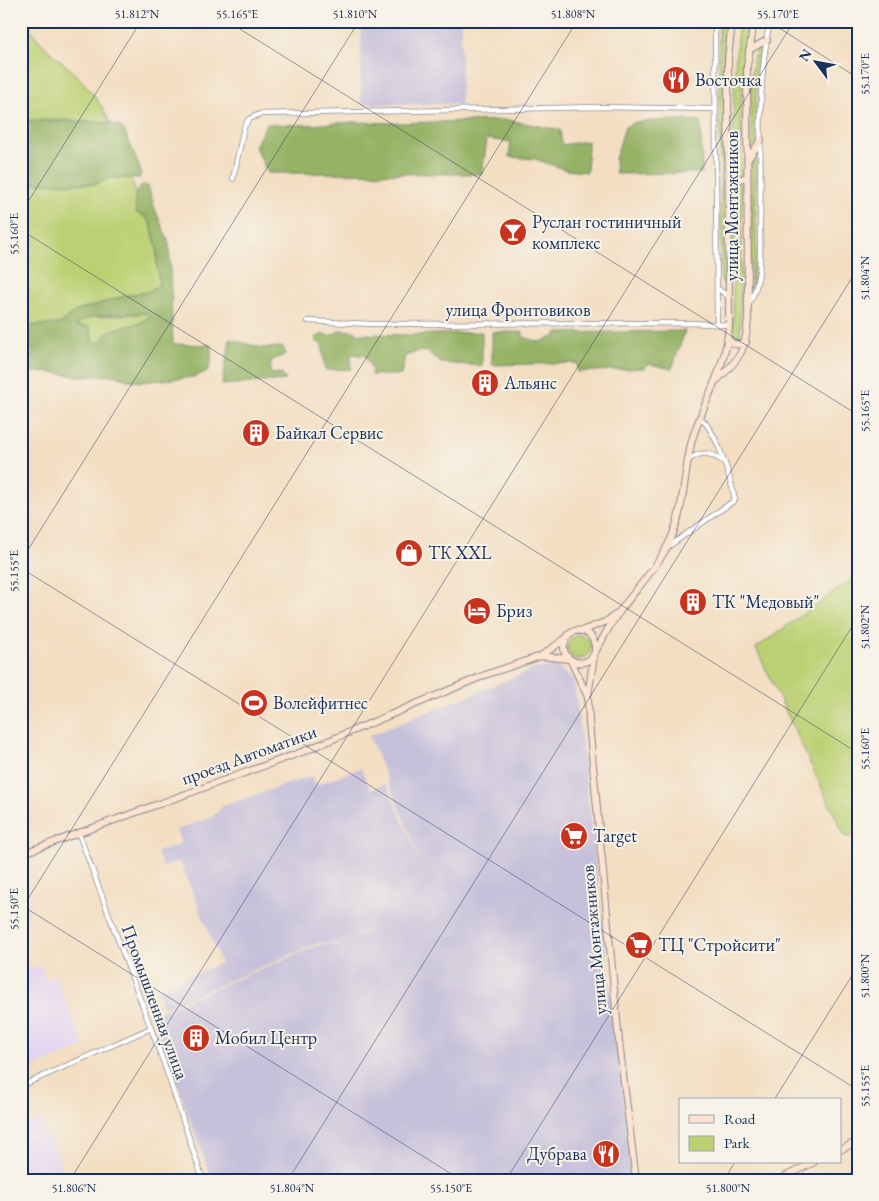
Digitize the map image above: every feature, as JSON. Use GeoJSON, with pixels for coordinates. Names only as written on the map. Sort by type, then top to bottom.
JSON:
{"type":"FeatureCollection","features":[{"type":"Feature","properties":{"kind":"main road","name":"улица Монтажников"},"geometry":{"type":"LineString","coordinates":[[636,1180],[615,1007],[588,696],[595,653],[618,613],[652,570],[668,546],[679,516],[687,461],[700,418],[716,381],[728,339],[728,59],[732,21]]}},
{"type":"Feature","properties":{"kind":"main road","name":"улица Монтажников"},"geometry":{"type":"LineString","coordinates":[[716,381],[739,358],[746,342],[748,305],[747,66],[754,21]]}},
{"type":"Feature","properties":{"kind":"main road"},"geometry":{"type":"LineString","coordinates":[[750,50],[767,40]]}},
{"type":"Feature","properties":{"kind":"main road"},"geometry":{"type":"LineString","coordinates":[[747,160],[761,140]]}},
{"type":"Feature","properties":{"kind":"main road"},"geometry":{"type":"LineString","coordinates":[[728,177],[737,180],[747,177]]}},
{"type":"Feature","properties":{"kind":"main road"},"geometry":{"type":"LineString","coordinates":[[728,339],[731,343],[740,345],[746,342]]}},
{"type":"Feature","properties":{"kind":"main road","name":"улица Монтажников"},"geometry":{"type":"LineString","coordinates":[[581,630],[605,622],[618,613]]}},
{"type":"Feature","properties":{"kind":"main road"},"geometry":{"type":"LineString","coordinates":[[581,630],[593,637],[596,644],[595,653],[581,663],[570,659],[564,649],[566,639],[572,632],[581,630]]}},
{"type":"Feature","properties":{"kind":"main road","name":"проезд Автоматики"},"geometry":{"type":"LineString","coordinates":[[21,854],[340,738],[485,675],[541,656],[566,639]]}},
{"type":"Feature","properties":{"kind":"main road","name":"проезд Автоматики"},"geometry":{"type":"LineString","coordinates":[[541,656],[570,659]]}},
{"type":"Feature","properties":{"kind":"main road","name":"улица Монтажников"},"geometry":{"type":"LineString","coordinates":[[570,659],[588,696]]}},
{"type":"Feature","properties":{"kind":"main road"},"geometry":{"type":"LineString","coordinates":[[842,1149],[858,1141]]}},
{"type":"Feature","properties":{"kind":"main road"},"geometry":{"type":"LineString","coordinates":[[778,1180],[810,1164]]}},
{"type":"Feature","properties":{"kind":"street"},"geometry":{"type":"LineString","coordinates":[[748,305],[754,296],[758,277],[762,76],[770,21]]}},
{"type":"Feature","properties":{"kind":"street"},"geometry":{"type":"LineString","coordinates":[[716,22],[717,325]]}},
{"type":"Feature","properties":{"kind":"street"},"geometry":{"type":"LineString","coordinates":[[233,179],[244,127],[249,119],[260,114],[599,107],[716,110]]}},
{"type":"Feature","properties":{"kind":"street"},"geometry":{"type":"LineString","coordinates":[[718,288],[729,297]]}},
{"type":"Feature","properties":{"kind":"street","name":"улица Фронтовиков"},"geometry":{"type":"LineString","coordinates":[[308,321],[373,324],[729,325]]}},
{"type":"Feature","properties":{"kind":"street"},"geometry":{"type":"LineString","coordinates":[[668,546],[735,500],[724,461],[709,426],[700,418]]}},
{"type":"Feature","properties":{"kind":"street"},"geometry":{"type":"LineString","coordinates":[[687,461],[696,454],[708,453],[724,461]]}},
{"type":"Feature","properties":{"kind":"street","name":"Промышленная улица"},"geometry":{"type":"LineString","coordinates":[[79,834],[151,1028],[203,1180]]}},
{"type":"Feature","properties":{"kind":"street"},"geometry":{"type":"LineString","coordinates":[[21,1086],[151,1028]]}},
{"type":"Feature","properties":{"kind":"shaded area"},"geometry":{"type":"Polygon","coordinates":[[[361,21],[461,21],[461,104],[361,104],[361,21]]]}},
{"type":"Feature","properties":{"kind":"shaded area"},"geometry":{"type":"Polygon","coordinates":[[[557,666],[574,681],[633,1180],[212,1180],[152,1015],[318,945],[337,944],[402,916],[405,909],[401,916],[337,943],[318,943],[165,1008],[156,990],[221,963],[180,861],[163,867],[157,852],[179,845],[180,841],[176,830],[212,817],[224,805],[312,776],[316,785],[361,768],[370,790],[386,784],[426,873],[369,736],[534,669],[557,666]]]}},
{"type":"Feature","properties":{"kind":"shaded area"},"geometry":{"type":"Polygon","coordinates":[[[40,965],[46,980],[55,977],[84,1046],[21,1072],[21,973],[40,965]]]}},
{"type":"Feature","properties":{"kind":"shaded area"},"geometry":{"type":"Polygon","coordinates":[[[41,1119],[68,1180],[21,1180],[21,1128],[41,1119]]]}},
{"type":"Feature","properties":{"kind":"shaded area"},"geometry":{"type":"Polygon","coordinates":[[[858,1162],[858,1180],[821,1180],[858,1162]]]}},
{"type":"Feature","properties":{"kind":"green space"},"geometry":{"type":"Polygon","coordinates":[[[21,21],[28,21],[41,43],[82,81],[99,102],[110,123],[59,120],[21,121],[21,21]]]}},
{"type":"Feature","properties":{"kind":"green space"},"geometry":{"type":"Polygon","coordinates":[[[722,21],[729,21],[724,52],[725,284],[721,281],[719,30],[722,21]]]}},
{"type":"Feature","properties":{"kind":"green space"},"geometry":{"type":"Polygon","coordinates":[[[739,21],[751,21],[744,60],[741,102],[742,175],[739,176],[733,175],[733,117],[739,21]]]}},
{"type":"Feature","properties":{"kind":"green space"},"geometry":{"type":"Polygon","coordinates":[[[760,47],[756,77],[756,143],[751,151],[751,76],[755,51],[760,47]]]}},
{"type":"Feature","properties":{"kind":"green space"},"geometry":{"type":"Polygon","coordinates":[[[508,120],[560,130],[562,145],[588,141],[587,172],[567,170],[535,159],[509,157],[511,142],[487,139],[482,174],[268,173],[255,147],[266,124],[308,125],[353,122],[398,123],[508,120]]]}},
{"type":"Feature","properties":{"kind":"green space"},"geometry":{"type":"Polygon","coordinates":[[[21,121],[110,123],[119,126],[124,130],[139,166],[141,174],[139,178],[110,178],[96,184],[21,183],[21,121]]]}},
{"type":"Feature","properties":{"kind":"green space"},"geometry":{"type":"Polygon","coordinates":[[[701,121],[702,173],[616,174],[615,159],[625,127],[636,122],[701,121]]]}},
{"type":"Feature","properties":{"kind":"green space"},"geometry":{"type":"Polygon","coordinates":[[[756,151],[756,254],[751,290],[751,158],[756,151]]]}},
{"type":"Feature","properties":{"kind":"green space"},"geometry":{"type":"Polygon","coordinates":[[[110,178],[130,178],[135,190],[137,213],[146,217],[151,225],[157,248],[159,282],[157,287],[147,292],[124,296],[74,312],[60,324],[21,326],[21,183],[96,184],[110,178]]]}},
{"type":"Feature","properties":{"kind":"green space"},"geometry":{"type":"Polygon","coordinates":[[[733,183],[742,184],[740,341],[738,342],[733,340],[733,183]]]}},
{"type":"Feature","properties":{"kind":"green space"},"geometry":{"type":"Polygon","coordinates":[[[142,185],[148,186],[169,243],[173,344],[211,345],[211,361],[208,371],[194,377],[141,382],[113,375],[82,377],[57,373],[21,371],[21,326],[60,324],[74,312],[124,296],[147,292],[157,287],[159,282],[157,248],[151,225],[146,217],[137,213],[135,205],[137,192],[142,185]],[[148,313],[93,317],[84,319],[77,323],[77,326],[87,326],[90,328],[93,342],[100,343],[110,331],[143,322],[150,315],[148,313]]]}},
{"type":"Feature","properties":{"kind":"green space"},"geometry":{"type":"Polygon","coordinates":[[[148,313],[150,315],[143,322],[110,331],[105,335],[101,343],[93,342],[90,328],[77,326],[77,323],[92,317],[148,313]]]}},
{"type":"Feature","properties":{"kind":"green space"},"geometry":{"type":"Polygon","coordinates":[[[341,330],[354,331],[360,334],[412,335],[482,332],[482,366],[441,363],[428,352],[420,351],[405,356],[401,375],[371,375],[372,370],[366,356],[351,354],[351,369],[325,370],[322,345],[316,341],[316,338],[323,334],[330,336],[341,330]]]}},
{"type":"Feature","properties":{"kind":"green space"},"geometry":{"type":"Polygon","coordinates":[[[685,331],[672,369],[649,364],[645,368],[578,372],[577,363],[492,365],[492,332],[523,332],[523,337],[540,342],[556,336],[556,333],[685,331]]]}},
{"type":"Feature","properties":{"kind":"green space"},"geometry":{"type":"Polygon","coordinates":[[[230,339],[262,348],[283,347],[286,354],[271,361],[270,374],[281,373],[286,380],[222,385],[230,339]]]}},
{"type":"Feature","properties":{"kind":"green space"},"geometry":{"type":"Polygon","coordinates":[[[858,575],[858,835],[845,837],[756,648],[858,575]]]}},
{"type":"Feature","properties":{"kind":"green space"},"geometry":{"type":"Polygon","coordinates":[[[579,635],[584,636],[590,642],[590,652],[584,658],[579,659],[574,658],[568,652],[567,647],[568,642],[574,636],[579,635]]]}},
{"type":"Feature","properties":{"kind":"place","name":"Восточка"},"geometry":{"type":"Point","coordinates":[676,80]}},
{"type":"Feature","properties":{"kind":"place","name":"Руслан гостиничный комплекс"},"geometry":{"type":"Point","coordinates":[513,232]}},
{"type":"Feature","properties":{"kind":"place","name":"Альянс"},"geometry":{"type":"Point","coordinates":[485,383]}},
{"type":"Feature","properties":{"kind":"place","name":"Байкал Сервис"},"geometry":{"type":"Point","coordinates":[256,433]}},
{"type":"Feature","properties":{"kind":"place","name":"ТК XXL"},"geometry":{"type":"Point","coordinates":[409,553]}},
{"type":"Feature","properties":{"kind":"place","name":"ТК \"Медовый\""},"geometry":{"type":"Point","coordinates":[693,602]}},
{"type":"Feature","properties":{"kind":"place","name":"Бриз"},"geometry":{"type":"Point","coordinates":[477,611]}},
{"type":"Feature","properties":{"kind":"place","name":"Волейфитнес"},"geometry":{"type":"Point","coordinates":[254,703]}},
{"type":"Feature","properties":{"kind":"place","name":"Target"},"geometry":{"type":"Point","coordinates":[574,836]}},
{"type":"Feature","properties":{"kind":"place","name":"ТЦ \"Стройсити\""},"geometry":{"type":"Point","coordinates":[639,945]}},
{"type":"Feature","properties":{"kind":"place","name":"Мобил Центр"},"geometry":{"type":"Point","coordinates":[196,1038]}},
{"type":"Feature","properties":{"kind":"place","name":"Дубрава"},"geometry":{"type":"Point","coordinates":[606,1154]}}]}
